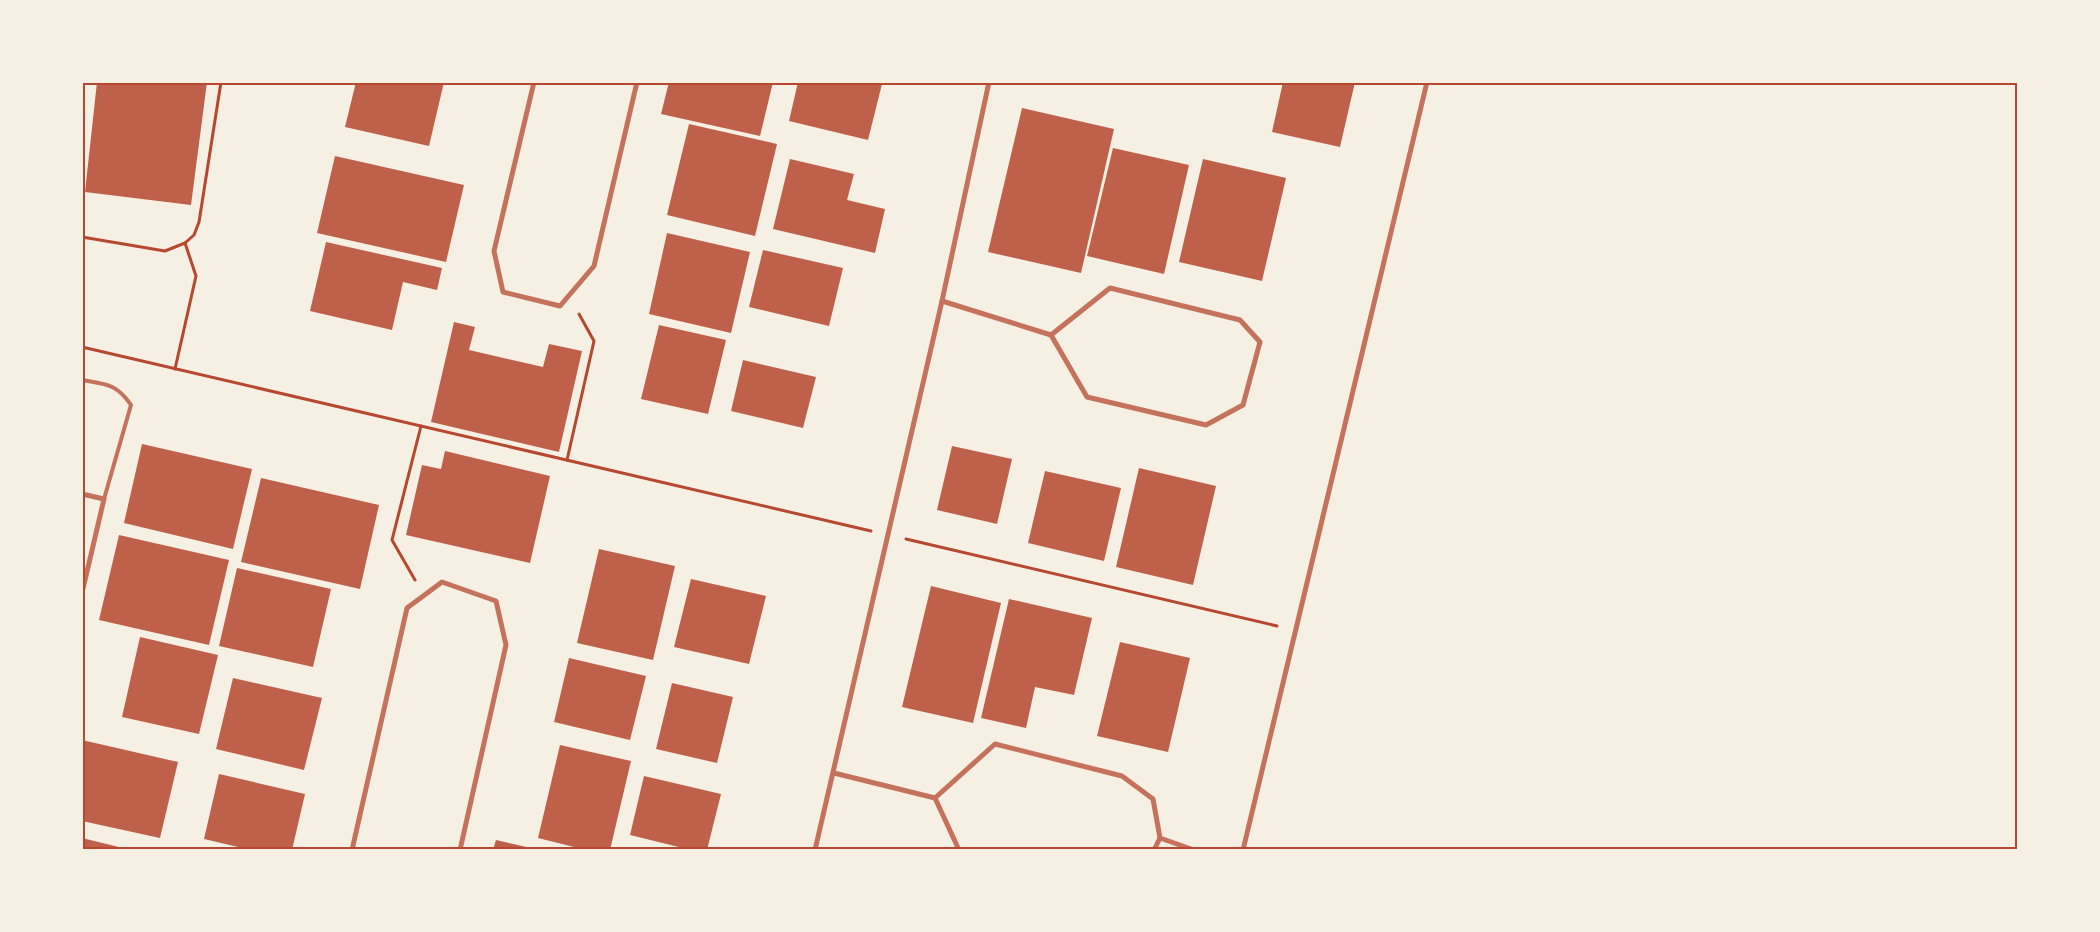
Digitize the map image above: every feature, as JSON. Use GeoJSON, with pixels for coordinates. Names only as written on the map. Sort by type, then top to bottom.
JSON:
{"type":"FeatureCollection","features":[{"type":"Feature","properties":{"kind":"street"},"geometry":{"type":"LineString","coordinates":[[534,82],[494,252],[504,292],[560,306],[594,266],[637,82]]}},
{"type":"Feature","properties":{"kind":"street"},"geometry":{"type":"LineString","coordinates":[[815,850],[942,301],[989,82]]}},
{"type":"Feature","properties":{"kind":"street"},"geometry":{"type":"LineString","coordinates":[[1243,850],[1427,82]]}},
{"type":"Feature","properties":{"kind":"street"},"geometry":{"type":"LineString","coordinates":[[942,301],[1051,335],[1087,398],[1206,425],[1243,405],[1260,342],[1240,320],[1110,288],[1051,335]]}},
{"type":"Feature","properties":{"kind":"street"},"geometry":{"type":"LineString","coordinates":[[82,494],[104,500],[82,593]]}},
{"type":"Feature","properties":{"kind":"street"},"geometry":{"type":"LineString","coordinates":[[352,850],[408,608],[442,582],[496,601],[506,645],[460,850]]}},
{"type":"Feature","properties":{"kind":"street"},"geometry":{"type":"LineString","coordinates":[[935,798],[995,744],[1122,776],[1152,799],[1160,838],[1154,850]]}},
{"type":"Feature","properties":{"kind":"street"},"geometry":{"type":"LineString","coordinates":[[834,773],[935,798]]}},
{"type":"Feature","properties":{"kind":"street"},"geometry":{"type":"LineString","coordinates":[[935,798],[959,850]]}},
{"type":"Feature","properties":{"kind":"street"},"geometry":{"type":"LineString","coordinates":[[1160,838],[1194,850]]}},
{"type":"Feature","properties":{"kind":"lane"},"geometry":{"type":"LineString","coordinates":[[82,380],[110,385],[123,393],[131,405],[104,500]]}},
{"type":"Feature","properties":{"kind":"path"},"geometry":{"type":"LineString","coordinates":[[82,237],[165,250],[184,243],[194,236],[199,222],[221,82]]}},
{"type":"Feature","properties":{"kind":"path"},"geometry":{"type":"LineString","coordinates":[[174,369],[196,276],[184,243]]}},
{"type":"Feature","properties":{"kind":"path"},"geometry":{"type":"LineString","coordinates":[[568,296],[594,341],[568,460]]}},
{"type":"Feature","properties":{"kind":"path"},"geometry":{"type":"LineString","coordinates":[[82,347],[1295,630]]}},
{"type":"Feature","properties":{"kind":"path"},"geometry":{"type":"LineString","coordinates":[[421,426],[392,540],[424,596]]}},
{"type":"Feature","properties":{"kind":"building"},"geometry":{"type":"Polygon","coordinates":[[[97,82],[207,82],[191,205],[85,192],[97,82]]]}},
{"type":"Feature","properties":{"kind":"building"},"geometry":{"type":"Polygon","coordinates":[[[356,82],[444,82],[429,146],[345,127],[356,82]]]}},
{"type":"Feature","properties":{"kind":"building"},"geometry":{"type":"Polygon","coordinates":[[[669,82],[773,82],[760,136],[661,114],[669,82]]]}},
{"type":"Feature","properties":{"kind":"building"},"geometry":{"type":"Polygon","coordinates":[[[798,82],[882,84],[868,140],[789,121],[798,82]]]}},
{"type":"Feature","properties":{"kind":"building"},"geometry":{"type":"Polygon","coordinates":[[[1283,82],[1355,82],[1340,147],[1272,132],[1283,82]]]}},
{"type":"Feature","properties":{"kind":"building"},"geometry":{"type":"Polygon","coordinates":[[[1022,108],[1114,129],[1081,273],[988,252],[1022,108]]]}},
{"type":"Feature","properties":{"kind":"building"},"geometry":{"type":"Polygon","coordinates":[[[689,124],[777,144],[755,236],[667,215],[689,124]]]}},
{"type":"Feature","properties":{"kind":"building"},"geometry":{"type":"Polygon","coordinates":[[[1113,148],[1189,165],[1164,274],[1087,256],[1113,148]]]}},
{"type":"Feature","properties":{"kind":"building"},"geometry":{"type":"Polygon","coordinates":[[[335,156],[464,185],[446,262],[317,233],[335,156]]]}},
{"type":"Feature","properties":{"kind":"building"},"geometry":{"type":"Polygon","coordinates":[[[790,159],[854,174],[847,200],[885,209],[875,253],[773,229],[790,159]]]}},
{"type":"Feature","properties":{"kind":"building"},"geometry":{"type":"Polygon","coordinates":[[[1203,159],[1286,178],[1262,281],[1179,262],[1203,159]]]}},
{"type":"Feature","properties":{"kind":"building"},"geometry":{"type":"Polygon","coordinates":[[[667,233],[750,252],[731,333],[649,314],[667,233]]]}},
{"type":"Feature","properties":{"kind":"building"},"geometry":{"type":"Polygon","coordinates":[[[326,242],[442,268],[437,290],[403,282],[392,330],[310,311],[326,242]]]}},
{"type":"Feature","properties":{"kind":"building"},"geometry":{"type":"Polygon","coordinates":[[[763,250],[843,268],[829,326],[749,307],[763,250]]]}},
{"type":"Feature","properties":{"kind":"building"},"geometry":{"type":"Polygon","coordinates":[[[454,322],[475,327],[469,350],[543,367],[549,344],[582,351],[559,452],[431,422],[454,322]]]}},
{"type":"Feature","properties":{"kind":"building"},"geometry":{"type":"Polygon","coordinates":[[[659,325],[726,340],[708,414],[641,399],[659,325]]]}},
{"type":"Feature","properties":{"kind":"building"},"geometry":{"type":"Polygon","coordinates":[[[743,360],[816,377],[803,428],[731,411],[743,360]]]}},
{"type":"Feature","properties":{"kind":"building"},"geometry":{"type":"Polygon","coordinates":[[[142,444],[252,469],[233,549],[124,523],[142,444]]]}},
{"type":"Feature","properties":{"kind":"building"},"geometry":{"type":"Polygon","coordinates":[[[952,446],[1012,459],[997,524],[937,510],[952,446]]]}},
{"type":"Feature","properties":{"kind":"building"},"geometry":{"type":"Polygon","coordinates":[[[445,451],[550,476],[530,563],[406,535],[422,465],[441,469],[445,451]]]}},
{"type":"Feature","properties":{"kind":"building"},"geometry":{"type":"Polygon","coordinates":[[[1139,468],[1216,486],[1193,585],[1116,567],[1139,468]]]}},
{"type":"Feature","properties":{"kind":"building"},"geometry":{"type":"Polygon","coordinates":[[[1045,471],[1121,488],[1104,561],[1028,543],[1045,471]]]}},
{"type":"Feature","properties":{"kind":"building"},"geometry":{"type":"Polygon","coordinates":[[[261,478],[379,505],[360,589],[241,562],[261,478]]]}},
{"type":"Feature","properties":{"kind":"building"},"geometry":{"type":"Polygon","coordinates":[[[119,535],[229,560],[209,645],[99,620],[119,535]]]}},
{"type":"Feature","properties":{"kind":"building"},"geometry":{"type":"Polygon","coordinates":[[[599,549],[675,566],[653,660],[577,643],[599,549]]]}},
{"type":"Feature","properties":{"kind":"building"},"geometry":{"type":"Polygon","coordinates":[[[237,568],[331,589],[313,667],[219,646],[237,568]]]}},
{"type":"Feature","properties":{"kind":"building"},"geometry":{"type":"Polygon","coordinates":[[[691,579],[766,596],[749,664],[674,647],[691,579]]]}},
{"type":"Feature","properties":{"kind":"building"},"geometry":{"type":"Polygon","coordinates":[[[931,586],[1001,603],[973,723],[902,707],[931,586]]]}},
{"type":"Feature","properties":{"kind":"building"},"geometry":{"type":"Polygon","coordinates":[[[1009,599],[1092,618],[1074,695],[1035,687],[1026,728],[981,718],[1009,599]]]}},
{"type":"Feature","properties":{"kind":"building"},"geometry":{"type":"Polygon","coordinates":[[[140,637],[218,655],[199,734],[122,717],[140,637]]]}},
{"type":"Feature","properties":{"kind":"building"},"geometry":{"type":"Polygon","coordinates":[[[1120,642],[1190,658],[1168,752],[1097,736],[1120,642]]]}},
{"type":"Feature","properties":{"kind":"building"},"geometry":{"type":"Polygon","coordinates":[[[569,658],[646,676],[630,740],[554,722],[569,658]]]}},
{"type":"Feature","properties":{"kind":"building"},"geometry":{"type":"Polygon","coordinates":[[[233,678],[322,698],[304,770],[216,749],[233,678]]]}},
{"type":"Feature","properties":{"kind":"building"},"geometry":{"type":"Polygon","coordinates":[[[672,683],[733,697],[717,763],[656,749],[672,683]]]}},
{"type":"Feature","properties":{"kind":"building"},"geometry":{"type":"Polygon","coordinates":[[[82,740],[178,762],[160,838],[82,821],[82,740]]]}},
{"type":"Feature","properties":{"kind":"building"},"geometry":{"type":"Polygon","coordinates":[[[560,745],[631,761],[610,850],[586,850],[538,838],[560,745]]]}},
{"type":"Feature","properties":{"kind":"building"},"geometry":{"type":"Polygon","coordinates":[[[219,774],[305,794],[292,850],[251,850],[204,839],[219,774]]]}},
{"type":"Feature","properties":{"kind":"building"},"geometry":{"type":"Polygon","coordinates":[[[644,776],[721,794],[707,850],[691,850],[630,835],[644,776]]]}},
{"type":"Feature","properties":{"kind":"building"},"geometry":{"type":"Polygon","coordinates":[[[82,838],[127,849],[127,850],[82,850],[82,838]]]}},
{"type":"Feature","properties":{"kind":"building"},"geometry":{"type":"Polygon","coordinates":[[[496,840],[535,849],[535,850],[493,850],[496,840]]]}}]}
